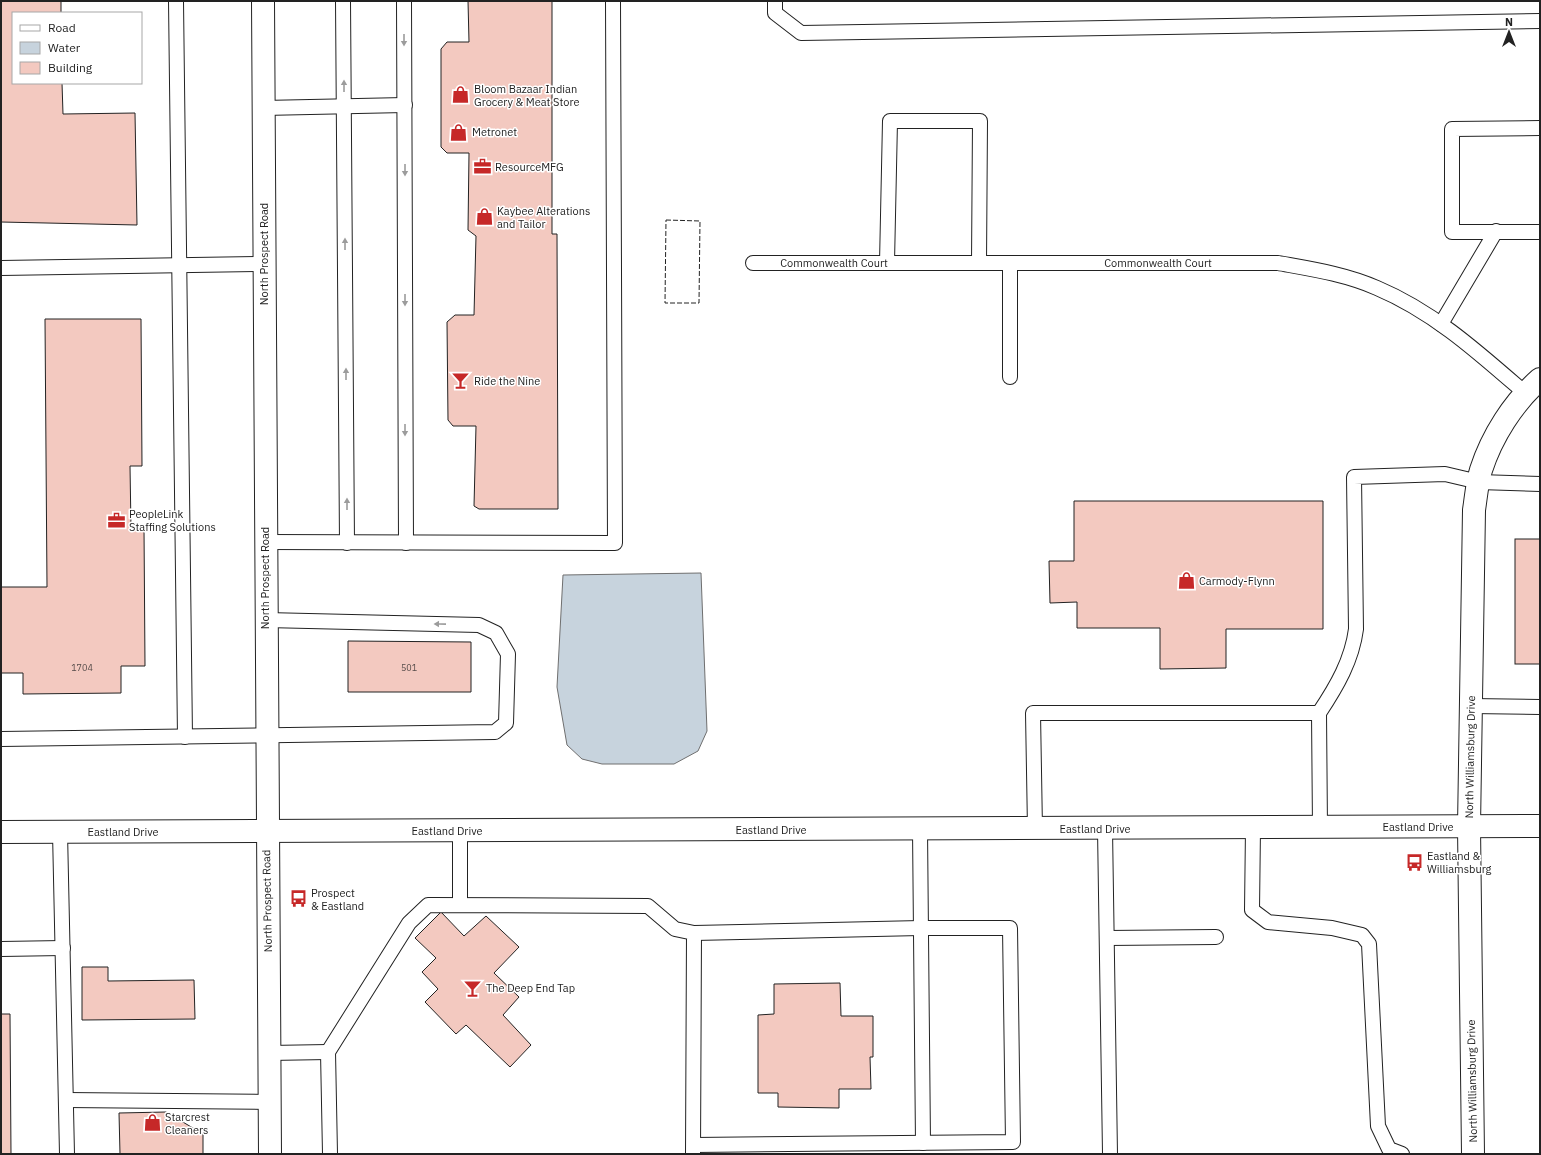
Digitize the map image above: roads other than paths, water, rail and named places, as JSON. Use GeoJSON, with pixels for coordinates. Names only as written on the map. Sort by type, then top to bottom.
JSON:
{"type":"FeatureCollection","features":[{"type":"Feature","properties":{"kind":"street","name":"North Prospect Road"},"geometry":{"type":"LineString","coordinates":[[263,1],[266,736],[270,1154]]}},
{"type":"Feature","properties":{"kind":"street","name":"North Williamsburg Drive"},"geometry":{"type":"LineString","coordinates":[[1473,1154],[1469,827],[1474,510],[1481,471],[1496,434],[1532,386]]}},
{"type":"Feature","properties":{"kind":"street","name":"Eastland Drive"},"geometry":{"type":"LineString","coordinates":[[1,832],[920,830],[1540,826]]}},
{"type":"Feature","properties":{"kind":"lane"},"geometry":{"type":"LineString","coordinates":[[176,1],[178,266],[185,738]]}},
{"type":"Feature","properties":{"kind":"lane"},"geometry":{"type":"LineString","coordinates":[[343,1],[347,542]]}},
{"type":"Feature","properties":{"kind":"lane"},"geometry":{"type":"LineString","coordinates":[[404,1],[406,542]]}},
{"type":"Feature","properties":{"kind":"lane"},"geometry":{"type":"LineString","coordinates":[[265,542],[615,543],[613,1]]}},
{"type":"Feature","properties":{"kind":"lane"},"geometry":{"type":"LineString","coordinates":[[775,1],[775,13],[801,33],[1540,22]]}},
{"type":"Feature","properties":{"kind":"lane"},"geometry":{"type":"LineString","coordinates":[[263,108],[405,105]]}},
{"type":"Feature","properties":{"kind":"lane"},"geometry":{"type":"LineString","coordinates":[[888,263],[890,121],[980,121],[980,263]]}},
{"type":"Feature","properties":{"kind":"lane"},"geometry":{"type":"LineString","coordinates":[[1540,128],[1452,129],[1452,232],[1540,232]]}},
{"type":"Feature","properties":{"kind":"lane"},"geometry":{"type":"LineString","coordinates":[[1441,324],[1496,231]]}},
{"type":"Feature","properties":{"kind":"lane","name":"Commonwealth Court"},"geometry":{"type":"LineString","coordinates":[[754,263],[1278,263],[1328,272],[1377,288],[1423,311],[1532,386]]}},
{"type":"Feature","properties":{"kind":"lane"},"geometry":{"type":"LineString","coordinates":[[1010,263],[1010,377]]}},
{"type":"Feature","properties":{"kind":"lane"},"geometry":{"type":"LineString","coordinates":[[1,268],[264,264]]}},
{"type":"Feature","properties":{"kind":"lane"},"geometry":{"type":"LineString","coordinates":[[1320,828],[1319,712],[1339,682],[1354,644],[1356,628],[1354,477],[1445,474],[1479,482],[1540,484]]}},
{"type":"Feature","properties":{"kind":"lane"},"geometry":{"type":"LineString","coordinates":[[1,739],[185,738],[495,732],[506,723],[508,654],[496,632],[479,624],[266,620]]}},
{"type":"Feature","properties":{"kind":"lane"},"geometry":{"type":"LineString","coordinates":[[1471,706],[1540,707]]}},
{"type":"Feature","properties":{"kind":"lane"},"geometry":{"type":"LineString","coordinates":[[1035,829],[1032,712],[1319,712]]}},
{"type":"Feature","properties":{"kind":"lane"},"geometry":{"type":"LineString","coordinates":[[1253,828],[1252,910],[1268,922],[1332,928],[1362,935],[1369,944],[1378,1126],[1389,1149],[1402,1154]]}},
{"type":"Feature","properties":{"kind":"lane"},"geometry":{"type":"LineString","coordinates":[[1105,829],[1110,1154]]}},
{"type":"Feature","properties":{"kind":"lane"},"geometry":{"type":"LineString","coordinates":[[460,830],[460,905]]}},
{"type":"Feature","properties":{"kind":"lane"},"geometry":{"type":"LineString","coordinates":[[920,830],[923,1143]]}},
{"type":"Feature","properties":{"kind":"lane"},"geometry":{"type":"LineString","coordinates":[[60,832],[66,1154]]}},
{"type":"Feature","properties":{"kind":"lane"},"geometry":{"type":"LineString","coordinates":[[330,1154],[328,1052],[409,923],[428,905],[648,906],[675,930],[694,934],[921,928],[1010,928],[1013,1142],[694,1149],[694,934]]}},
{"type":"Feature","properties":{"kind":"lane"},"geometry":{"type":"LineString","coordinates":[[1107,938],[1216,938]]}},
{"type":"Feature","properties":{"kind":"lane"},"geometry":{"type":"LineString","coordinates":[[1,948],[63,948]]}},
{"type":"Feature","properties":{"kind":"lane"},"geometry":{"type":"LineString","coordinates":[[269,1053],[328,1052]]}},
{"type":"Feature","properties":{"kind":"lane"},"geometry":{"type":"LineString","coordinates":[[66,1100],[270,1102]]}},
{"type":"Feature","properties":{"kind":"water"},"geometry":{"type":"Polygon","coordinates":[[[701,573],[707,731],[698,751],[674,764],[602,764],[582,759],[567,745],[557,687],[563,575],[701,573]]]}},
{"type":"Feature","properties":{"kind":"place","name":"Bloom Bazaar Indian Grocery & Meat Store"},"geometry":{"type":"Point","coordinates":[461,95]}},
{"type":"Feature","properties":{"kind":"place","name":"Metronet"},"geometry":{"type":"Point","coordinates":[459,132]}},
{"type":"Feature","properties":{"kind":"place","name":"ResourceMFG"},"geometry":{"type":"Point","coordinates":[482,167]}},
{"type":"Feature","properties":{"kind":"place","name":"Kaybee Alterations and Tailor"},"geometry":{"type":"Point","coordinates":[484,217]}},
{"type":"Feature","properties":{"kind":"place","name":"Ride the Nine"},"geometry":{"type":"Point","coordinates":[461,381]}},
{"type":"Feature","properties":{"kind":"place","name":"PeopleLink Staffing Solutions"},"geometry":{"type":"Point","coordinates":[116,520]}},
{"type":"Feature","properties":{"kind":"place","name":"Carmody-Flynn"},"geometry":{"type":"Point","coordinates":[1186,581]}},
{"type":"Feature","properties":{"kind":"place","name":"Eastland & Williamsburg"},"geometry":{"type":"Point","coordinates":[1414,862]}},
{"type":"Feature","properties":{"kind":"place","name":"Prospect & Eastland"},"geometry":{"type":"Point","coordinates":[298,899]}},
{"type":"Feature","properties":{"kind":"place","name":"The Deep End Tap"},"geometry":{"type":"Point","coordinates":[473,988]}},
{"type":"Feature","properties":{"kind":"place","name":"Starcrest Cleaners"},"geometry":{"type":"Point","coordinates":[152,1123]}}]}
